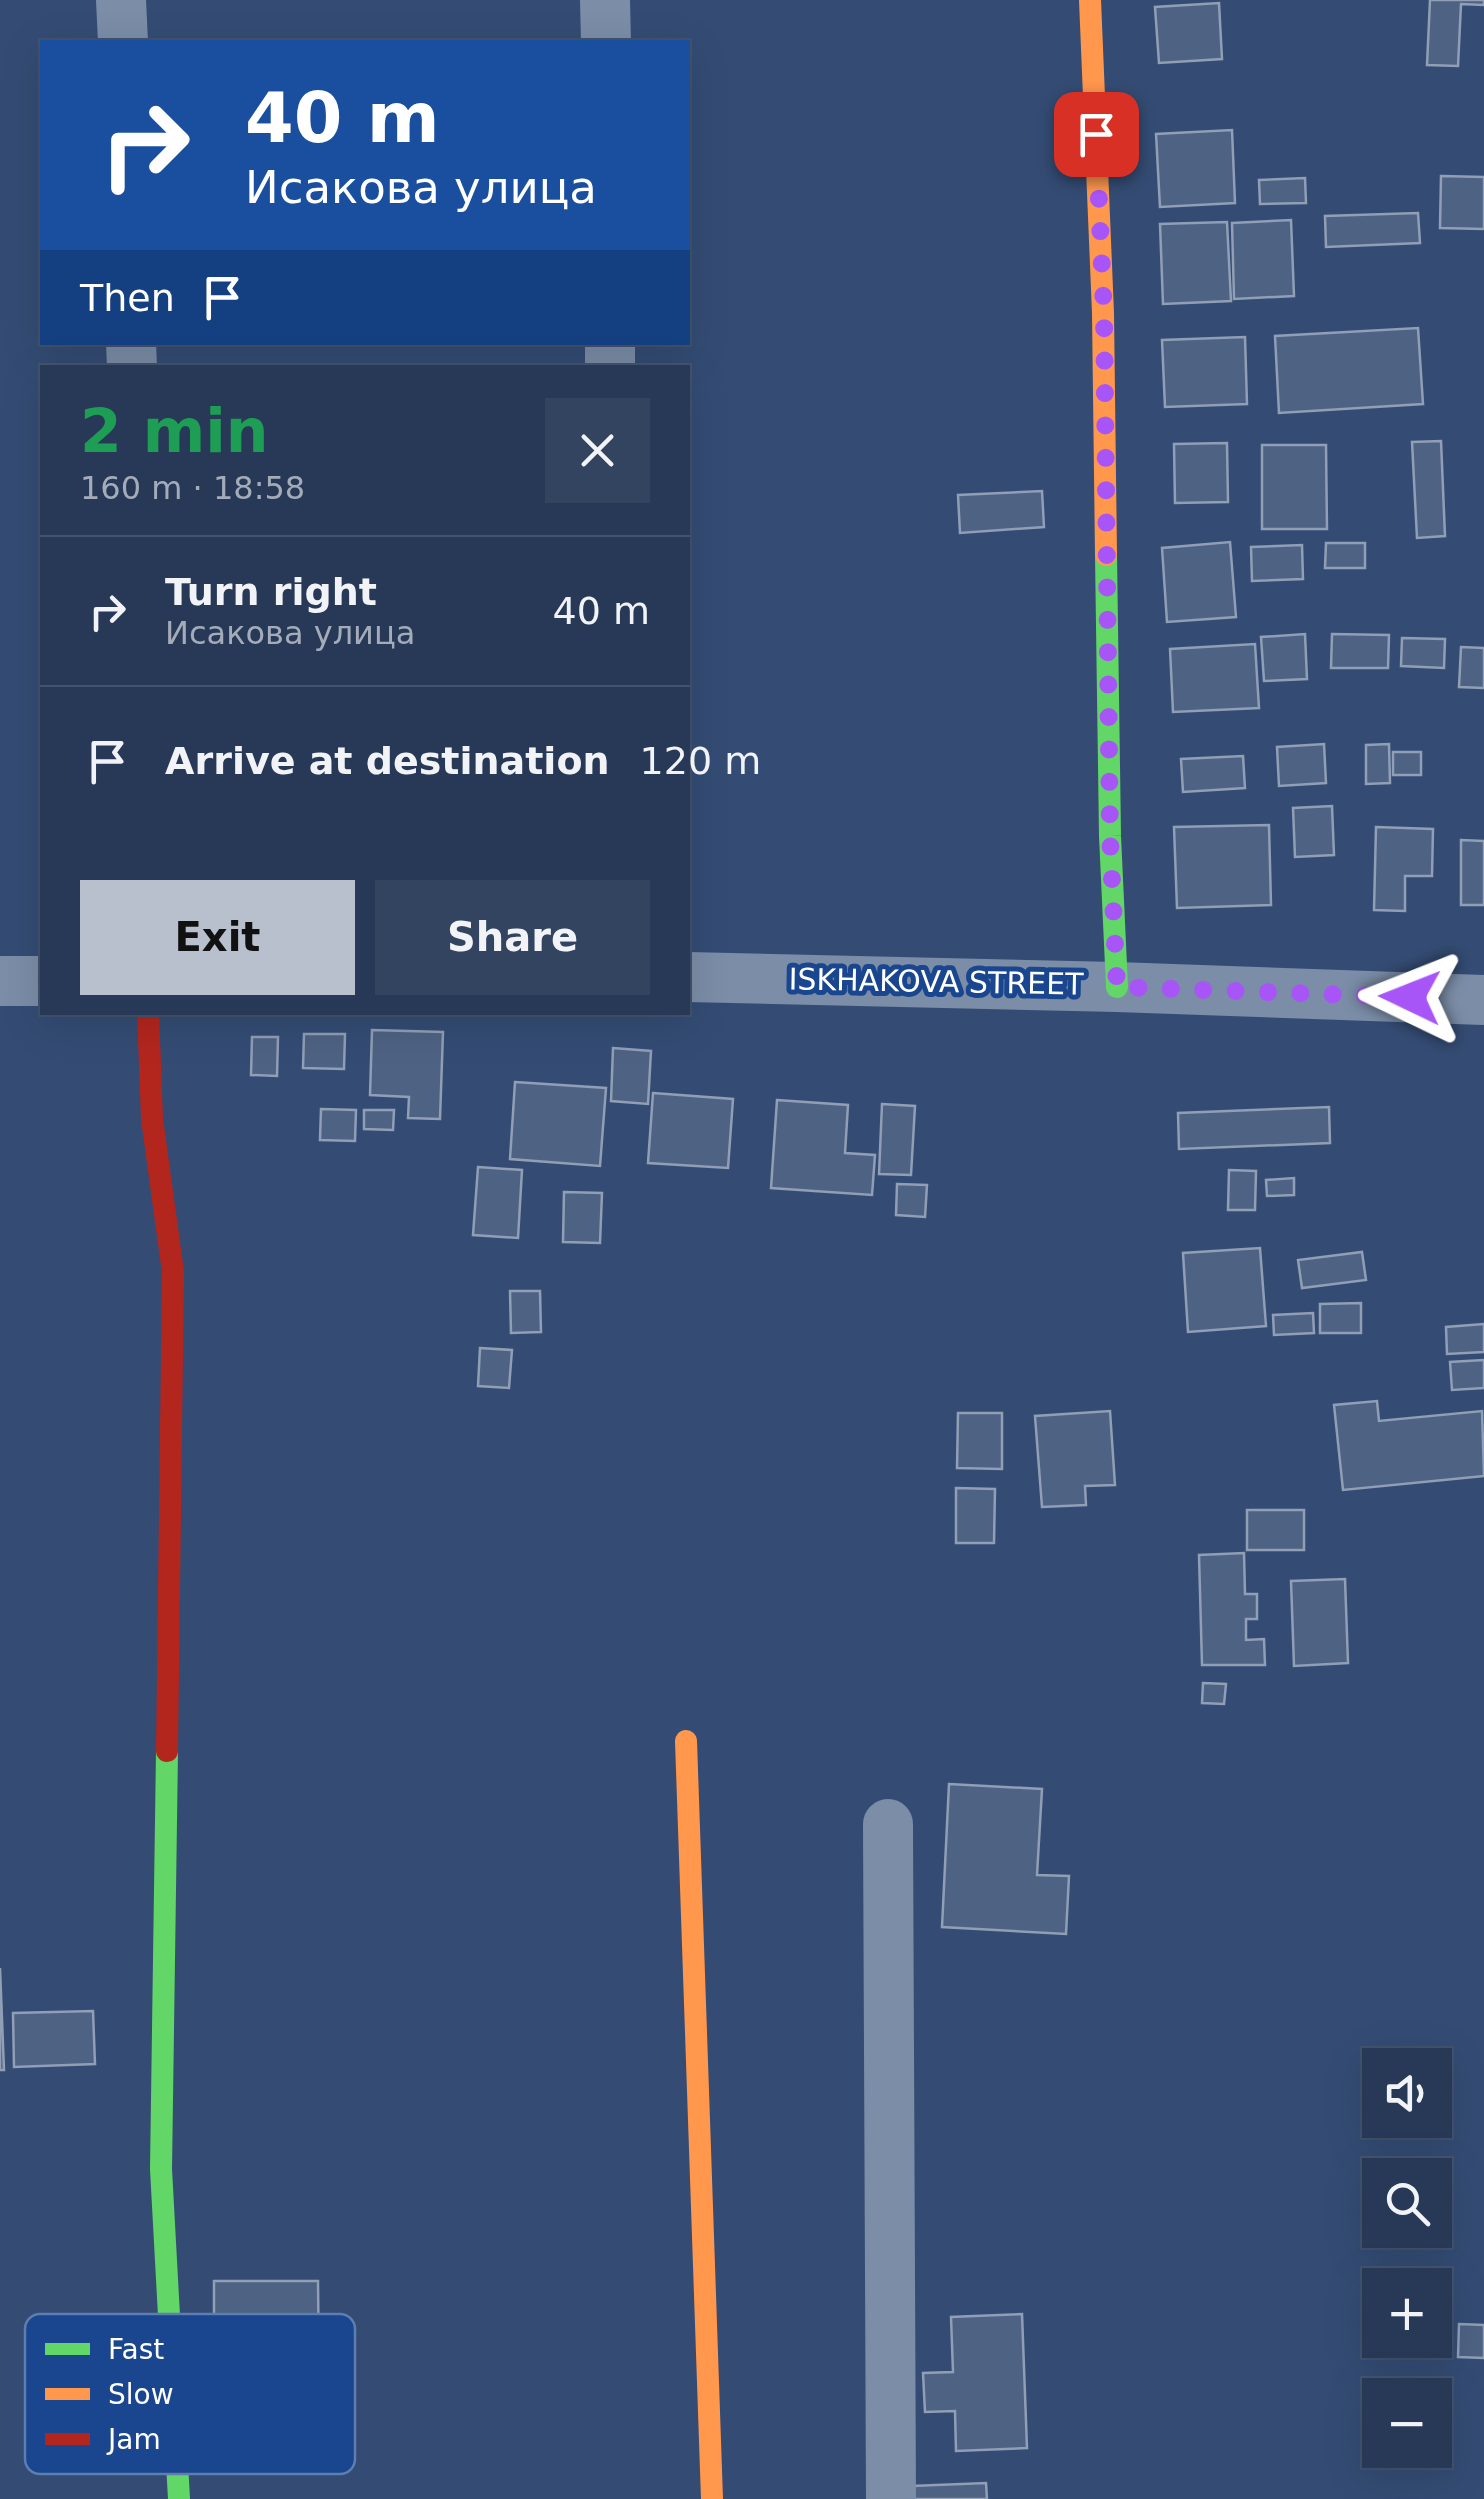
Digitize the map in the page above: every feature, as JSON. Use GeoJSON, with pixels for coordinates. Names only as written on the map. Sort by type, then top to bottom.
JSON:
{"type":"FeatureCollection","features":[{"type":"Feature","properties":{"kind":"street"},"geometry":{"type":"LineString","coordinates":[[122,0],[123,40]]}},
{"type":"Feature","properties":{"kind":"street"},"geometry":{"type":"LineString","coordinates":[[605,0],[606,40]]}},
{"type":"Feature","properties":{"kind":"street"},"geometry":{"type":"LineString","coordinates":[[1090,0],[1104,313],[1110,836],[1117,987]]}},
{"type":"Feature","properties":{"kind":"street","name":"ISKHAKOVA STREET"},"geometry":{"type":"LineString","coordinates":[[690,976],[1484,1000]]}},
{"type":"Feature","properties":{"kind":"street"},"geometry":{"type":"LineString","coordinates":[[0,981],[40,980]]}},
{"type":"Feature","properties":{"kind":"street"},"geometry":{"type":"LineString","coordinates":[[148,1015],[152,1119],[173,1272],[161,2169],[169,2314]]}},
{"type":"Feature","properties":{"kind":"street"},"geometry":{"type":"LineString","coordinates":[[686,1741],[712,2499]]}},
{"type":"Feature","properties":{"kind":"street"},"geometry":{"type":"LineString","coordinates":[[888,1824],[891,2499]]}},
{"type":"Feature","properties":{"kind":"street"},"geometry":{"type":"LineString","coordinates":[[179,2474],[180,2499]]}},
{"type":"Feature","properties":{"kind":"building"},"geometry":{"type":"Polygon","coordinates":[[[1430,0],[1484,0],[1484,5],[1461,4],[1458,66],[1427,65],[1430,0]]]}},
{"type":"Feature","properties":{"kind":"building"},"geometry":{"type":"Polygon","coordinates":[[[1219,3],[1222,59],[1159,63],[1155,7],[1219,3]]]}},
{"type":"Feature","properties":{"kind":"building"},"geometry":{"type":"Polygon","coordinates":[[[1232,130],[1235,203],[1160,207],[1156,134],[1232,130]]]}},
{"type":"Feature","properties":{"kind":"building"},"geometry":{"type":"Polygon","coordinates":[[[1441,176],[1484,177],[1484,229],[1440,228],[1441,176]]]}},
{"type":"Feature","properties":{"kind":"building"},"geometry":{"type":"Polygon","coordinates":[[[1305,178],[1306,203],[1260,204],[1259,180],[1305,178]]]}},
{"type":"Feature","properties":{"kind":"building"},"geometry":{"type":"Polygon","coordinates":[[[1418,213],[1420,243],[1326,247],[1325,216],[1418,213]]]}},
{"type":"Feature","properties":{"kind":"building"},"geometry":{"type":"Polygon","coordinates":[[[1291,220],[1294,296],[1234,299],[1232,223],[1291,220]]]}},
{"type":"Feature","properties":{"kind":"building"},"geometry":{"type":"Polygon","coordinates":[[[1227,222],[1231,301],[1163,304],[1160,224],[1227,222]]]}},
{"type":"Feature","properties":{"kind":"building"},"geometry":{"type":"Polygon","coordinates":[[[1418,328],[1423,404],[1279,413],[1275,336],[1418,328]]]}},
{"type":"Feature","properties":{"kind":"building"},"geometry":{"type":"Polygon","coordinates":[[[1245,337],[1247,404],[1165,407],[1162,340],[1245,337]]]}},
{"type":"Feature","properties":{"kind":"building"},"geometry":{"type":"Polygon","coordinates":[[[1441,441],[1445,536],[1417,538],[1412,442],[1441,441]]]}},
{"type":"Feature","properties":{"kind":"building"},"geometry":{"type":"Polygon","coordinates":[[[1227,443],[1228,502],[1175,503],[1174,444],[1227,443]]]}},
{"type":"Feature","properties":{"kind":"building"},"geometry":{"type":"Polygon","coordinates":[[[1262,445],[1326,445],[1327,529],[1262,529],[1262,445]]]}},
{"type":"Feature","properties":{"kind":"building"},"geometry":{"type":"Polygon","coordinates":[[[1042,491],[1044,527],[960,533],[958,495],[1042,491]]]}},
{"type":"Feature","properties":{"kind":"building"},"geometry":{"type":"Polygon","coordinates":[[[1230,542],[1236,617],[1167,622],[1162,548],[1230,542]]]}},
{"type":"Feature","properties":{"kind":"building"},"geometry":{"type":"Polygon","coordinates":[[[1326,543],[1365,543],[1365,568],[1325,568],[1326,543]]]}},
{"type":"Feature","properties":{"kind":"building"},"geometry":{"type":"Polygon","coordinates":[[[1302,545],[1303,579],[1252,581],[1251,547],[1302,545]]]}},
{"type":"Feature","properties":{"kind":"building"},"geometry":{"type":"Polygon","coordinates":[[[1305,634],[1307,679],[1264,681],[1261,637],[1305,634]]]}},
{"type":"Feature","properties":{"kind":"building"},"geometry":{"type":"Polygon","coordinates":[[[1332,634],[1389,635],[1388,668],[1331,668],[1332,634]]]}},
{"type":"Feature","properties":{"kind":"building"},"geometry":{"type":"Polygon","coordinates":[[[1402,638],[1445,639],[1444,668],[1401,666],[1402,638]]]}},
{"type":"Feature","properties":{"kind":"building"},"geometry":{"type":"Polygon","coordinates":[[[1255,644],[1259,708],[1173,712],[1170,649],[1255,644]]]}},
{"type":"Feature","properties":{"kind":"building"},"geometry":{"type":"Polygon","coordinates":[[[1461,647],[1484,648],[1484,688],[1459,687],[1461,647]]]}},
{"type":"Feature","properties":{"kind":"building"},"geometry":{"type":"Polygon","coordinates":[[[1324,744],[1326,783],[1279,786],[1277,747],[1324,744]]]}},
{"type":"Feature","properties":{"kind":"building"},"geometry":{"type":"Polygon","coordinates":[[[1389,744],[1390,783],[1366,784],[1366,745],[1389,744]]]}},
{"type":"Feature","properties":{"kind":"building"},"geometry":{"type":"Polygon","coordinates":[[[1393,752],[1421,752],[1421,775],[1393,775],[1393,752]]]}},
{"type":"Feature","properties":{"kind":"building"},"geometry":{"type":"Polygon","coordinates":[[[1243,756],[1245,788],[1183,792],[1181,759],[1243,756]]]}},
{"type":"Feature","properties":{"kind":"building"},"geometry":{"type":"Polygon","coordinates":[[[1332,806],[1334,855],[1295,857],[1293,808],[1332,806]]]}},
{"type":"Feature","properties":{"kind":"building"},"geometry":{"type":"Polygon","coordinates":[[[1269,825],[1271,905],[1177,908],[1174,827],[1269,825]]]}},
{"type":"Feature","properties":{"kind":"building"},"geometry":{"type":"Polygon","coordinates":[[[1376,827],[1433,829],[1432,876],[1405,876],[1405,911],[1374,910],[1376,827]]]}},
{"type":"Feature","properties":{"kind":"building"},"geometry":{"type":"Polygon","coordinates":[[[1461,840],[1484,841],[1484,905],[1461,905],[1461,840]]]}},
{"type":"Feature","properties":{"kind":"building"},"geometry":{"type":"Polygon","coordinates":[[[372,1030],[443,1032],[440,1119],[408,1118],[409,1097],[370,1095],[372,1030]]]}},
{"type":"Feature","properties":{"kind":"building"},"geometry":{"type":"Polygon","coordinates":[[[304,1034],[345,1034],[344,1069],[303,1068],[304,1034]]]}},
{"type":"Feature","properties":{"kind":"building"},"geometry":{"type":"Polygon","coordinates":[[[252,1037],[278,1037],[277,1076],[251,1075],[252,1037]]]}},
{"type":"Feature","properties":{"kind":"building"},"geometry":{"type":"Polygon","coordinates":[[[613,1048],[651,1051],[648,1104],[611,1101],[613,1048]]]}},
{"type":"Feature","properties":{"kind":"building"},"geometry":{"type":"Polygon","coordinates":[[[515,1082],[606,1088],[600,1166],[510,1159],[515,1082]]]}},
{"type":"Feature","properties":{"kind":"building"},"geometry":{"type":"Polygon","coordinates":[[[653,1093],[733,1099],[728,1168],[648,1163],[653,1093]]]}},
{"type":"Feature","properties":{"kind":"building"},"geometry":{"type":"Polygon","coordinates":[[[777,1100],[848,1105],[845,1153],[875,1155],[872,1195],[771,1188],[777,1100]]]}},
{"type":"Feature","properties":{"kind":"building"},"geometry":{"type":"Polygon","coordinates":[[[882,1104],[915,1106],[911,1175],[879,1174],[882,1104]]]}},
{"type":"Feature","properties":{"kind":"building"},"geometry":{"type":"Polygon","coordinates":[[[1329,1107],[1330,1143],[1179,1149],[1178,1113],[1329,1107]]]}},
{"type":"Feature","properties":{"kind":"building"},"geometry":{"type":"Polygon","coordinates":[[[321,1109],[356,1110],[355,1141],[320,1140],[321,1109]]]}},
{"type":"Feature","properties":{"kind":"building"},"geometry":{"type":"Polygon","coordinates":[[[364,1110],[394,1110],[393,1130],[364,1129],[364,1110]]]}},
{"type":"Feature","properties":{"kind":"building"},"geometry":{"type":"Polygon","coordinates":[[[478,1167],[522,1170],[518,1238],[473,1235],[478,1167]]]}},
{"type":"Feature","properties":{"kind":"building"},"geometry":{"type":"Polygon","coordinates":[[[1229,1170],[1256,1171],[1255,1210],[1228,1210],[1229,1170]]]}},
{"type":"Feature","properties":{"kind":"building"},"geometry":{"type":"Polygon","coordinates":[[[1294,1178],[1294,1195],[1267,1196],[1266,1180],[1294,1178]]]}},
{"type":"Feature","properties":{"kind":"building"},"geometry":{"type":"Polygon","coordinates":[[[897,1184],[927,1185],[925,1217],[896,1215],[897,1184]]]}},
{"type":"Feature","properties":{"kind":"building"},"geometry":{"type":"Polygon","coordinates":[[[564,1192],[602,1193],[600,1243],[563,1242],[564,1192]]]}},
{"type":"Feature","properties":{"kind":"building"},"geometry":{"type":"Polygon","coordinates":[[[1260,1248],[1266,1326],[1188,1332],[1183,1253],[1260,1248]]]}},
{"type":"Feature","properties":{"kind":"building"},"geometry":{"type":"Polygon","coordinates":[[[1362,1252],[1366,1280],[1302,1288],[1298,1260],[1362,1252]]]}},
{"type":"Feature","properties":{"kind":"building"},"geometry":{"type":"Polygon","coordinates":[[[510,1291],[540,1291],[541,1332],[511,1333],[510,1291]]]}},
{"type":"Feature","properties":{"kind":"building"},"geometry":{"type":"Polygon","coordinates":[[[1361,1303],[1361,1333],[1320,1333],[1320,1304],[1361,1303]]]}},
{"type":"Feature","properties":{"kind":"building"},"geometry":{"type":"Polygon","coordinates":[[[1313,1313],[1314,1333],[1274,1335],[1273,1315],[1313,1313]]]}},
{"type":"Feature","properties":{"kind":"building"},"geometry":{"type":"Polygon","coordinates":[[[1484,1324],[1484,1352],[1447,1354],[1446,1327],[1484,1324]]]}},
{"type":"Feature","properties":{"kind":"building"},"geometry":{"type":"Polygon","coordinates":[[[480,1348],[512,1350],[509,1388],[478,1386],[480,1348]]]}},
{"type":"Feature","properties":{"kind":"building"},"geometry":{"type":"Polygon","coordinates":[[[1484,1360],[1484,1388],[1452,1390],[1450,1362],[1484,1360]]]}},
{"type":"Feature","properties":{"kind":"building"},"geometry":{"type":"Polygon","coordinates":[[[1377,1401],[1379,1421],[1482,1411],[1484,1476],[1343,1490],[1334,1405],[1377,1401]]]}},
{"type":"Feature","properties":{"kind":"building"},"geometry":{"type":"Polygon","coordinates":[[[1110,1411],[1115,1485],[1085,1486],[1086,1505],[1042,1507],[1035,1416],[1110,1411]]]}},
{"type":"Feature","properties":{"kind":"building"},"geometry":{"type":"Polygon","coordinates":[[[958,1413],[1002,1413],[1002,1469],[957,1468],[958,1413]]]}},
{"type":"Feature","properties":{"kind":"building"},"geometry":{"type":"Polygon","coordinates":[[[956,1488],[995,1489],[994,1543],[956,1543],[956,1488]]]}},
{"type":"Feature","properties":{"kind":"building"},"geometry":{"type":"Polygon","coordinates":[[[1247,1510],[1304,1510],[1304,1550],[1247,1550],[1247,1510]]]}},
{"type":"Feature","properties":{"kind":"building"},"geometry":{"type":"Polygon","coordinates":[[[1244,1553],[1245,1594],[1257,1594],[1257,1619],[1246,1619],[1246,1640],[1264,1639],[1265,1665],[1202,1665],[1199,1555],[1244,1553]]]}},
{"type":"Feature","properties":{"kind":"building"},"geometry":{"type":"Polygon","coordinates":[[[1345,1579],[1348,1663],[1294,1666],[1291,1581],[1345,1579]]]}},
{"type":"Feature","properties":{"kind":"building"},"geometry":{"type":"Polygon","coordinates":[[[1203,1683],[1226,1684],[1224,1704],[1202,1703],[1203,1683]]]}},
{"type":"Feature","properties":{"kind":"building"},"geometry":{"type":"Polygon","coordinates":[[[949,1784],[1042,1789],[1037,1875],[1069,1876],[1066,1934],[942,1927],[949,1784]]]}},
{"type":"Feature","properties":{"kind":"building"},"geometry":{"type":"Polygon","coordinates":[[[0,1968],[4,2070],[0,2070],[0,1968]]]}},
{"type":"Feature","properties":{"kind":"building"},"geometry":{"type":"Polygon","coordinates":[[[93,2011],[95,2064],[14,2067],[13,2013],[93,2011]]]}},
{"type":"Feature","properties":{"kind":"building"},"geometry":{"type":"Polygon","coordinates":[[[214,2281],[318,2281],[318,2314],[214,2314],[214,2281]]]}},
{"type":"Feature","properties":{"kind":"building"},"geometry":{"type":"Polygon","coordinates":[[[1022,2314],[1027,2448],[956,2451],[955,2411],[925,2412],[923,2373],[953,2372],[951,2317],[1022,2314]]]}},
{"type":"Feature","properties":{"kind":"building"},"geometry":{"type":"Polygon","coordinates":[[[1459,2324],[1484,2325],[1484,2358],[1458,2357],[1459,2324]]]}},
{"type":"Feature","properties":{"kind":"building"},"geometry":{"type":"Polygon","coordinates":[[[986,2483],[987,2499],[913,2499],[912,2486],[986,2483]]]}},
{"type":"Feature","properties":{"kind":"traffic: fast"},"geometry":{"type":"LineString","coordinates":[[1106,555],[1110,836],[1117,987]]}},
{"type":"Feature","properties":{"kind":"traffic: fast"},"geometry":{"type":"LineString","coordinates":[[167,1751],[161,2169],[169,2314]]}},
{"type":"Feature","properties":{"kind":"traffic: fast"},"geometry":{"type":"LineString","coordinates":[[178,2474],[179,2499]]}},
{"type":"Feature","properties":{"kind":"traffic: slow"},"geometry":{"type":"LineString","coordinates":[[1090,0],[1103,313],[1106,555]]}},
{"type":"Feature","properties":{"kind":"traffic: slow"},"geometry":{"type":"LineString","coordinates":[[686,1741],[712,2499]]}},
{"type":"Feature","properties":{"kind":"traffic: jam"},"geometry":{"type":"LineString","coordinates":[[148,1015],[152,1119],[173,1272],[167,1751]]}},
{"type":"Feature","properties":{"kind":"route"},"geometry":{"type":"LineString","coordinates":[[1096,134],[1104,313],[1110,836],[1117,987],[1410,997]]}}]}
